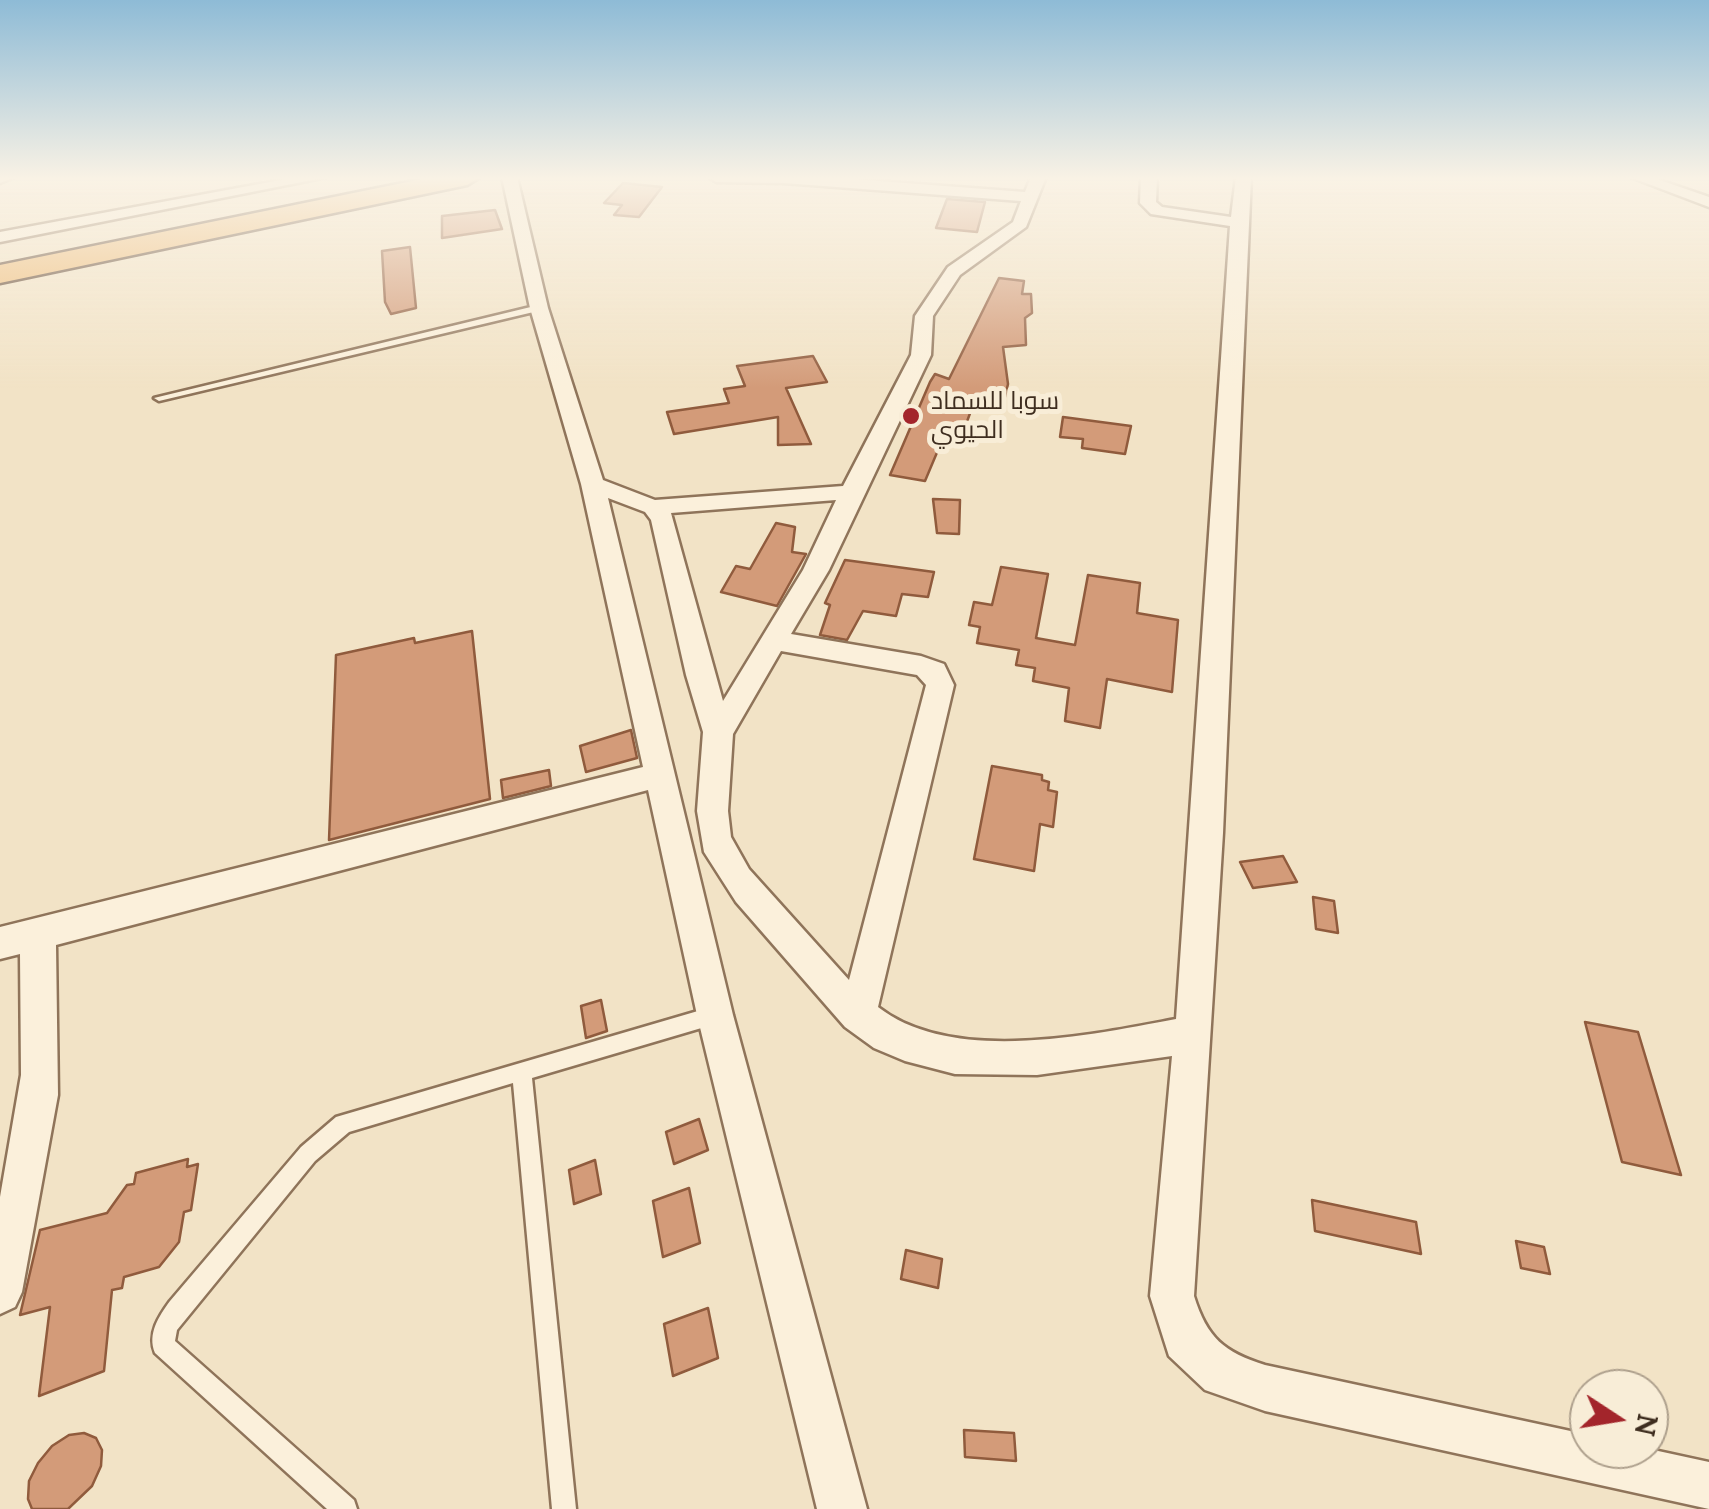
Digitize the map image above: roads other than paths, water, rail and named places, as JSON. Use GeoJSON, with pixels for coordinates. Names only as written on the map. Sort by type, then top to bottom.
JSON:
{"type":"FeatureCollection","features":[{"type":"Feature","properties":{"kind":"highway"},"geometry":{"type":"LineString","coordinates":[[0,274],[127,247]]}},
{"type":"Feature","properties":{"kind":"street"},"geometry":{"type":"LineString","coordinates":[[525,247],[539,308],[593,484],[715,1015],[842,1509]]}},
{"type":"Feature","properties":{"kind":"street"},"geometry":{"type":"LineString","coordinates":[[718,734],[816,570],[921,355],[922,322],[945,281],[987,247]]}},
{"type":"Feature","properties":{"kind":"street"},"geometry":{"type":"LineString","coordinates":[[1239,247],[1192,1034],[1172,1296],[1185,1340],[1221,1374],[1265,1388],[1709,1486]]}},
{"type":"Feature","properties":{"kind":"street"},"geometry":{"type":"LineString","coordinates":[[593,484],[653,507],[852,492]]}},
{"type":"Feature","properties":{"kind":"street"},"geometry":{"type":"LineString","coordinates":[[653,507],[663,519],[718,734],[711,818],[715,839],[728,869],[819,976],[858,1015],[890,1038],[935,1052],[988,1059],[1100,1051],[1192,1034]]}},
{"type":"Feature","properties":{"kind":"street"},"geometry":{"type":"LineString","coordinates":[[776,642],[921,666],[934,671],[940,685],[858,1015]]}},
{"type":"Feature","properties":{"kind":"street"},"geometry":{"type":"LineString","coordinates":[[0,943],[661,775]]}},
{"type":"Feature","properties":{"kind":"street"},"geometry":{"type":"LineString","coordinates":[[0,1292],[39,1095],[41,1045],[35,964],[40,934]]}},
{"type":"Feature","properties":{"kind":"lane"},"geometry":{"type":"LineString","coordinates":[[159,398],[539,308]]}},
{"type":"Feature","properties":{"kind":"lane"},"geometry":{"type":"LineString","coordinates":[[345,1509],[163,1344],[166,1326],[308,1154],[343,1124],[715,1015]]}},
{"type":"Feature","properties":{"kind":"lane"},"geometry":{"type":"LineString","coordinates":[[522,1072],[564,1509]]}},
{"type":"Feature","properties":{"kind":"place","name":"سوبا للسماد الحيوي"},"geometry":{"type":"Point","coordinates":[911,416]}}]}
